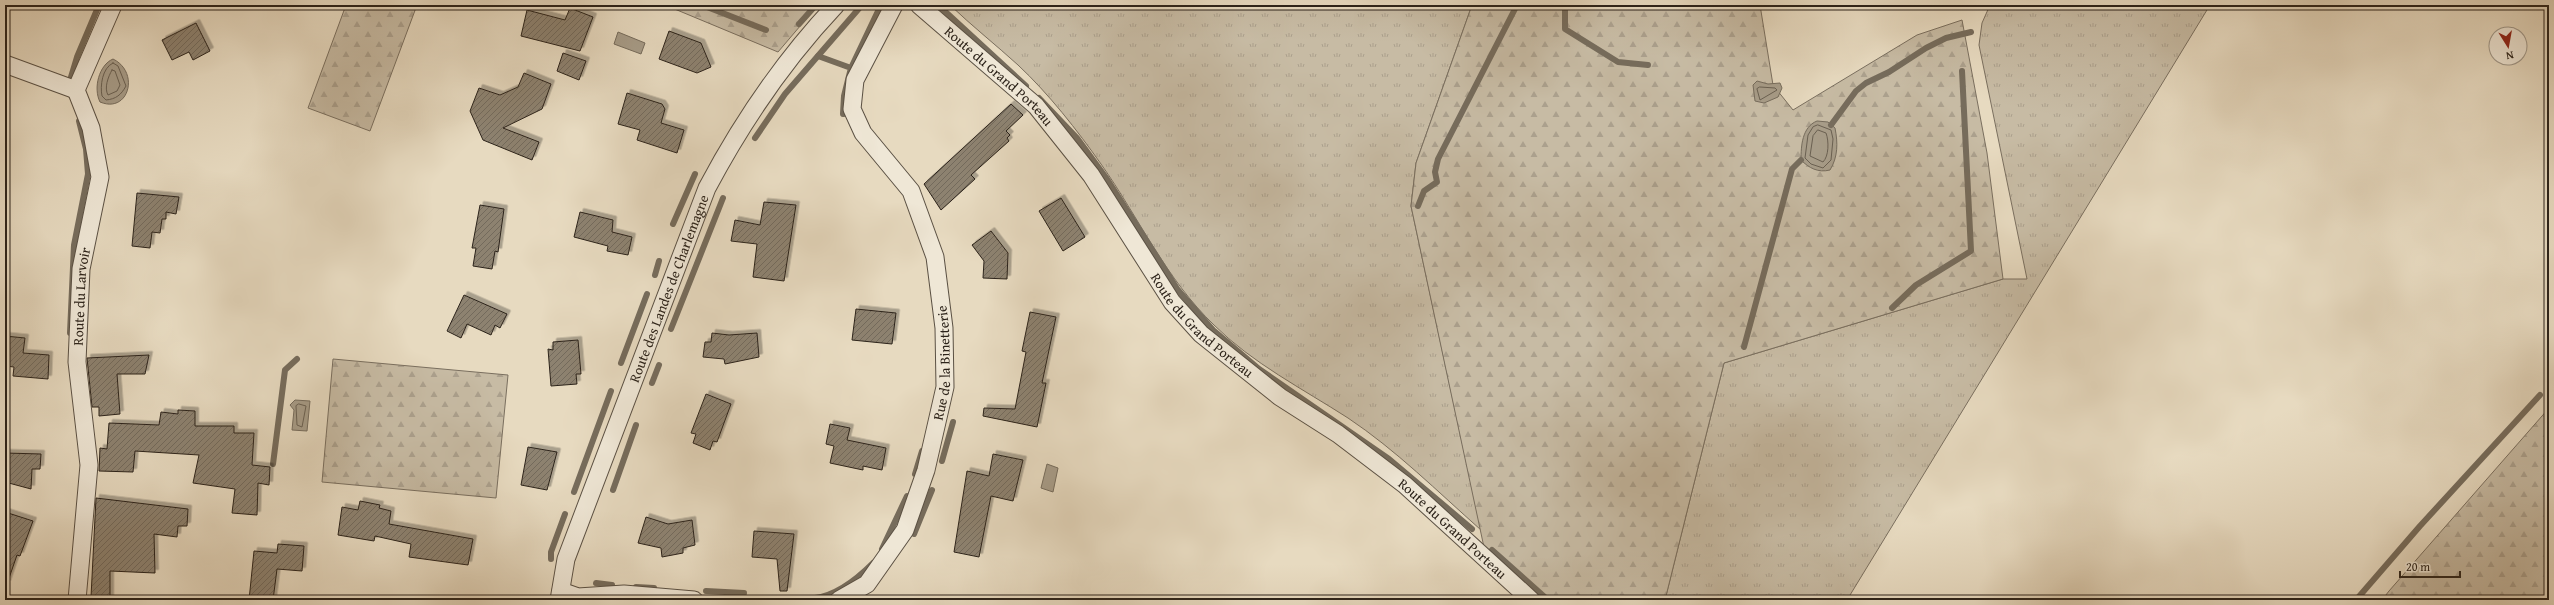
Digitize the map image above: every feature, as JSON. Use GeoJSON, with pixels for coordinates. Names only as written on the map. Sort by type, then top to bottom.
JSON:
{"type":"FeatureCollection","features":[{"type":"Feature","properties":{"kind":"street"},"geometry":{"type":"LineString","coordinates":[[5,64],[76,90],[113,5]]}},
{"type":"Feature","properties":{"kind":"street","name":"Route des Landes de Charlemagne"},"geometry":{"type":"LineString","coordinates":[[560,596],[566,559],[707,188],[726,152],[754,109],[812,32],[836,5]]}},
{"type":"Feature","properties":{"kind":"street","name":"Rue de la Binetterie"},"geometry":{"type":"LineString","coordinates":[[839,600],[867,584],[905,530],[926,470],[945,387],[944,328],[935,257],[911,191],[863,133],[852,109],[855,80],[894,5]]}},
{"type":"Feature","properties":{"kind":"street","name":"Route du Grand Porteau"},"geometry":{"type":"LineString","coordinates":[[918,5],[1036,106],[1091,175],[1172,302],[1201,334],[1280,397],[1338,434],[1405,485],[1531,600]]}},
{"type":"Feature","properties":{"kind":"street","name":"Route du Larvoir"},"geometry":{"type":"LineString","coordinates":[[76,90],[91,128],[100,177],[81,269],[77,362],[88,465],[77,600]]}},
{"type":"Feature","properties":{"kind":"street"},"geometry":{"type":"LineString","coordinates":[[560,596],[578,597],[624,594],[694,600]]}},
{"type":"Feature","properties":{"kind":"green space"},"geometry":{"type":"Polygon","coordinates":[[[346,5],[417,5],[370,131],[308,108],[346,5]]]}},
{"type":"Feature","properties":{"kind":"green space"},"geometry":{"type":"Polygon","coordinates":[[[665,5],[818,5],[778,52],[665,5]]]}},
{"type":"Feature","properties":{"kind":"green space"},"geometry":{"type":"Polygon","coordinates":[[[950,5],[1472,5],[1416,163],[1411,206],[1481,530],[1366,430],[1278,375],[1229,339],[1214,325],[1181,288],[1101,164],[1062,113],[1041,88],[1018,65],[950,5]]]}},
{"type":"Feature","properties":{"kind":"green space"},"geometry":{"type":"Polygon","coordinates":[[[1472,5],[1760,5],[1773,85],[1793,110],[1917,35],[1962,20],[1987,153],[2003,279],[1724,363],[1665,600],[1606,600],[1591,595],[1589,600],[1535,600],[1485,552],[1411,206],[1416,163],[1472,5]]]}},
{"type":"Feature","properties":{"kind":"green space"},"geometry":{"type":"Polygon","coordinates":[[[1990,5],[2210,5],[1847,600],[1665,600],[1724,363],[2003,279],[2027,279],[1979,45],[1982,23],[1990,5]]]}},
{"type":"Feature","properties":{"kind":"green space"},"geometry":{"type":"Polygon","coordinates":[[[333,359],[508,375],[496,498],[322,482],[333,359]]]}},
{"type":"Feature","properties":{"kind":"green space"},"geometry":{"type":"Polygon","coordinates":[[[2549,408],[2549,600],[2382,600],[2389,591],[2549,408]]]}},
{"type":"Feature","properties":{"kind":"water"},"geometry":{"type":"Polygon","coordinates":[[[618,32],[645,43],[641,54],[614,44],[618,32]]]}},
{"type":"Feature","properties":{"kind":"water"},"geometry":{"type":"Polygon","coordinates":[[[113,59],[121,65],[126,73],[128,90],[124,97],[118,102],[110,104],[100,102],[97,84],[104,66],[113,59]]]}},
{"type":"Feature","properties":{"kind":"water"},"geometry":{"type":"Polygon","coordinates":[[[1757,81],[1768,84],[1780,83],[1782,88],[1778,97],[1764,103],[1755,101],[1753,85],[1757,81]]]}},
{"type":"Feature","properties":{"kind":"water"},"geometry":{"type":"Polygon","coordinates":[[[1817,121],[1828,122],[1835,128],[1837,139],[1835,160],[1830,170],[1826,171],[1814,169],[1801,160],[1801,149],[1805,132],[1817,121]]]}},
{"type":"Feature","properties":{"kind":"water"},"geometry":{"type":"Polygon","coordinates":[[[295,400],[310,401],[307,431],[292,430],[294,410],[290,405],[295,400]]]}},
{"type":"Feature","properties":{"kind":"water"},"geometry":{"type":"Polygon","coordinates":[[[1047,464],[1058,468],[1053,492],[1041,488],[1047,464]]]}},
{"type":"Feature","properties":{"kind":"building"},"geometry":{"type":"Polygon","coordinates":[[[570,8],[593,17],[580,51],[521,36],[527,10],[565,20],[570,8]]]}},
{"type":"Feature","properties":{"kind":"building"},"geometry":{"type":"Polygon","coordinates":[[[196,23],[210,51],[193,60],[189,52],[172,60],[162,40],[196,23]]]}},
{"type":"Feature","properties":{"kind":"building"},"geometry":{"type":"Polygon","coordinates":[[[669,31],[701,43],[711,67],[697,73],[659,59],[669,31]]]}},
{"type":"Feature","properties":{"kind":"building"},"geometry":{"type":"Polygon","coordinates":[[[563,53],[586,61],[579,80],[557,71],[563,53]]]}},
{"type":"Feature","properties":{"kind":"building"},"geometry":{"type":"Polygon","coordinates":[[[524,73],[551,84],[542,109],[503,128],[539,142],[532,160],[483,140],[470,111],[479,88],[500,95],[518,87],[524,73]]]}},
{"type":"Feature","properties":{"kind":"building"},"geometry":{"type":"Polygon","coordinates":[[[627,93],[662,104],[665,109],[661,123],[684,130],[677,153],[637,140],[640,130],[618,124],[627,93]]]}},
{"type":"Feature","properties":{"kind":"building"},"geometry":{"type":"Polygon","coordinates":[[[1011,104],[1023,115],[1006,131],[1010,135],[1007,138],[1009,141],[971,175],[975,179],[941,210],[924,184],[1011,104]]]}},
{"type":"Feature","properties":{"kind":"building"},"geometry":{"type":"Polygon","coordinates":[[[137,193],[179,197],[176,214],[166,212],[166,219],[162,219],[160,233],[152,232],[150,248],[132,246],[137,193]]]}},
{"type":"Feature","properties":{"kind":"building"},"geometry":{"type":"Polygon","coordinates":[[[1061,198],[1085,237],[1063,251],[1039,211],[1061,198]]]}},
{"type":"Feature","properties":{"kind":"building"},"geometry":{"type":"Polygon","coordinates":[[[764,202],[796,205],[784,281],[753,277],[757,244],[731,241],[735,220],[760,225],[764,202]]]}},
{"type":"Feature","properties":{"kind":"building"},"geometry":{"type":"Polygon","coordinates":[[[480,205],[504,209],[498,252],[495,251],[492,269],[473,266],[476,248],[472,248],[480,205]]]}},
{"type":"Feature","properties":{"kind":"building"},"geometry":{"type":"Polygon","coordinates":[[[580,212],[613,220],[612,232],[632,237],[628,255],[607,251],[608,246],[574,237],[580,212]]]}},
{"type":"Feature","properties":{"kind":"building"},"geometry":{"type":"Polygon","coordinates":[[[991,231],[1008,253],[1007,279],[983,278],[984,261],[972,245],[991,231]]]}},
{"type":"Feature","properties":{"kind":"building"},"geometry":{"type":"Polygon","coordinates":[[[464,295],[507,314],[500,328],[495,325],[491,335],[467,324],[461,338],[447,331],[464,295]]]}},
{"type":"Feature","properties":{"kind":"building"},"geometry":{"type":"Polygon","coordinates":[[[856,309],[896,313],[892,344],[852,340],[856,309]]]}},
{"type":"Feature","properties":{"kind":"building"},"geometry":{"type":"Polygon","coordinates":[[[1030,312],[1056,317],[1042,383],[1046,383],[1037,427],[983,416],[984,408],[1015,409],[1026,352],[1022,351],[1030,312]]]}},
{"type":"Feature","properties":{"kind":"building"},"geometry":{"type":"Polygon","coordinates":[[[712,333],[729,335],[757,333],[759,357],[725,364],[724,359],[703,357],[705,342],[711,342],[712,333]]]}},
{"type":"Feature","properties":{"kind":"building"},"geometry":{"type":"Polygon","coordinates":[[[5,336],[25,338],[23,353],[49,355],[48,379],[13,376],[14,367],[5,366],[5,336]]]}},
{"type":"Feature","properties":{"kind":"building"},"geometry":{"type":"Polygon","coordinates":[[[578,340],[581,374],[576,374],[577,384],[551,386],[548,349],[553,350],[553,342],[578,340]]]}},
{"type":"Feature","properties":{"kind":"building"},"geometry":{"type":"Polygon","coordinates":[[[149,355],[145,374],[117,374],[120,414],[99,416],[99,407],[92,407],[87,358],[149,355]]]}},
{"type":"Feature","properties":{"kind":"building"},"geometry":{"type":"Polygon","coordinates":[[[706,394],[731,404],[717,442],[713,441],[710,450],[693,443],[696,434],[691,433],[706,394]]]}},
{"type":"Feature","properties":{"kind":"building"},"geometry":{"type":"Polygon","coordinates":[[[178,410],[195,411],[195,426],[234,426],[234,433],[254,433],[252,465],[270,467],[269,485],[258,483],[257,515],[232,513],[235,489],[193,483],[199,455],[135,451],[133,472],[99,471],[100,448],[107,449],[109,423],[159,425],[161,412],[178,414],[178,410]]]}},
{"type":"Feature","properties":{"kind":"building"},"geometry":{"type":"Polygon","coordinates":[[[830,424],[850,428],[847,440],[886,448],[882,470],[863,466],[863,470],[830,463],[834,446],[826,444],[830,424]]]}},
{"type":"Feature","properties":{"kind":"building"},"geometry":{"type":"Polygon","coordinates":[[[528,447],[557,452],[547,490],[521,485],[528,447]]]}},
{"type":"Feature","properties":{"kind":"building"},"geometry":{"type":"Polygon","coordinates":[[[5,453],[41,454],[40,469],[32,469],[31,489],[5,482],[5,453]]]}},
{"type":"Feature","properties":{"kind":"building"},"geometry":{"type":"Polygon","coordinates":[[[993,454],[1023,460],[1013,501],[991,496],[979,557],[954,552],[967,471],[989,476],[993,454]]]}},
{"type":"Feature","properties":{"kind":"building"},"geometry":{"type":"Polygon","coordinates":[[[96,498],[188,509],[187,526],[178,526],[177,537],[154,534],[155,573],[110,571],[110,600],[98,600],[91,597],[96,498]]]}},
{"type":"Feature","properties":{"kind":"building"},"geometry":{"type":"Polygon","coordinates":[[[360,501],[380,505],[379,508],[391,511],[389,524],[473,539],[468,565],[409,557],[411,544],[375,536],[374,541],[338,535],[342,507],[358,510],[360,501]]]}},
{"type":"Feature","properties":{"kind":"building"},"geometry":{"type":"Polygon","coordinates":[[[5,512],[33,521],[20,556],[17,555],[7,584],[5,512]]]}},
{"type":"Feature","properties":{"kind":"building"},"geometry":{"type":"Polygon","coordinates":[[[646,517],[668,524],[692,520],[695,545],[683,548],[683,553],[662,557],[661,548],[638,543],[646,517]]]}},
{"type":"Feature","properties":{"kind":"building"},"geometry":{"type":"Polygon","coordinates":[[[754,531],[794,534],[787,591],[780,591],[777,559],[752,557],[754,531]]]}},
{"type":"Feature","properties":{"kind":"building"},"geometry":{"type":"Polygon","coordinates":[[[278,544],[304,546],[302,571],[277,569],[273,600],[249,600],[254,551],[277,553],[278,544]]]}},
{"type":"Feature","properties":{"kind":"waterway"},"geometry":{"type":"LineString","coordinates":[[71,77],[77,57],[99,5]]}},
{"type":"Feature","properties":{"kind":"waterway"},"geometry":{"type":"LineString","coordinates":[[702,5],[766,30]]}},
{"type":"Feature","properties":{"kind":"waterway"},"geometry":{"type":"LineString","coordinates":[[799,24],[816,5]]}},
{"type":"Feature","properties":{"kind":"waterway"},"geometry":{"type":"LineString","coordinates":[[755,138],[785,94],[862,5]]}},
{"type":"Feature","properties":{"kind":"waterway"},"geometry":{"type":"LineString","coordinates":[[938,5],[1026,86]]}},
{"type":"Feature","properties":{"kind":"waterway"},"geometry":{"type":"LineString","coordinates":[[1418,206],[1424,191],[1437,182],[1435,172],[1438,159],[1517,5]]}},
{"type":"Feature","properties":{"kind":"waterway"},"geometry":{"type":"LineString","coordinates":[[1565,5],[1565,29],[1618,62],[1648,65]]}},
{"type":"Feature","properties":{"kind":"waterway"},"geometry":{"type":"LineString","coordinates":[[851,68],[879,9]]}},
{"type":"Feature","properties":{"kind":"waterway"},"geometry":{"type":"LineString","coordinates":[[1831,125],[1856,91],[1866,83],[1889,72],[1926,48],[1946,38],[1971,32]]}},
{"type":"Feature","properties":{"kind":"waterway"},"geometry":{"type":"LineString","coordinates":[[818,56],[851,68],[844,96],[843,114]]}},
{"type":"Feature","properties":{"kind":"waterway"},"geometry":{"type":"LineString","coordinates":[[1892,308],[1916,285],[1971,251],[1962,71]]}},
{"type":"Feature","properties":{"kind":"waterway"},"geometry":{"type":"LineString","coordinates":[[1039,98],[1077,138],[1107,179],[1178,290],[1213,330],[1259,369],[1389,459],[1472,529]]}},
{"type":"Feature","properties":{"kind":"waterway"},"geometry":{"type":"LineString","coordinates":[[70,333],[74,245],[88,174],[86,149],[79,121]]}},
{"type":"Feature","properties":{"kind":"waterway"},"geometry":{"type":"LineString","coordinates":[[1744,347],[1792,169],[1801,160]]}},
{"type":"Feature","properties":{"kind":"waterway"},"geometry":{"type":"LineString","coordinates":[[673,224],[695,174]]}},
{"type":"Feature","properties":{"kind":"waterway"},"geometry":{"type":"LineString","coordinates":[[671,329],[723,198]]}},
{"type":"Feature","properties":{"kind":"waterway"},"geometry":{"type":"LineString","coordinates":[[655,275],[659,261]]}},
{"type":"Feature","properties":{"kind":"waterway"},"geometry":{"type":"LineString","coordinates":[[621,363],[647,294]]}},
{"type":"Feature","properties":{"kind":"waterway"},"geometry":{"type":"LineString","coordinates":[[273,464],[285,370],[297,359]]}},
{"type":"Feature","properties":{"kind":"waterway"},"geometry":{"type":"LineString","coordinates":[[652,383],[659,365]]}},
{"type":"Feature","properties":{"kind":"waterway"},"geometry":{"type":"LineString","coordinates":[[574,492],[611,391]]}},
{"type":"Feature","properties":{"kind":"waterway"},"geometry":{"type":"LineString","coordinates":[[2356,600],[2420,526],[2540,395]]}},
{"type":"Feature","properties":{"kind":"waterway"},"geometry":{"type":"LineString","coordinates":[[942,461],[953,422]]}},
{"type":"Feature","properties":{"kind":"waterway"},"geometry":{"type":"LineString","coordinates":[[613,490],[636,425]]}},
{"type":"Feature","properties":{"kind":"waterway"},"geometry":{"type":"LineString","coordinates":[[915,474],[922,451]]}},
{"type":"Feature","properties":{"kind":"waterway"},"geometry":{"type":"LineString","coordinates":[[914,534],[932,490]]}},
{"type":"Feature","properties":{"kind":"waterway"},"geometry":{"type":"LineString","coordinates":[[882,549],[907,496]]}},
{"type":"Feature","properties":{"kind":"waterway"},"geometry":{"type":"LineString","coordinates":[[551,559],[551,552],[565,514]]}},
{"type":"Feature","properties":{"kind":"waterway"},"geometry":{"type":"LineString","coordinates":[[1492,550],[1548,600]]}},
{"type":"Feature","properties":{"kind":"waterway"},"geometry":{"type":"LineString","coordinates":[[783,599],[811,599],[839,590],[854,580],[873,563]]}},
{"type":"Feature","properties":{"kind":"waterway"},"geometry":{"type":"LineString","coordinates":[[596,583],[612,585]]}},
{"type":"Feature","properties":{"kind":"waterway"},"geometry":{"type":"LineString","coordinates":[[636,587],[654,588]]}},
{"type":"Feature","properties":{"kind":"waterway"},"geometry":{"type":"LineString","coordinates":[[706,591],[744,593]]}}]}
